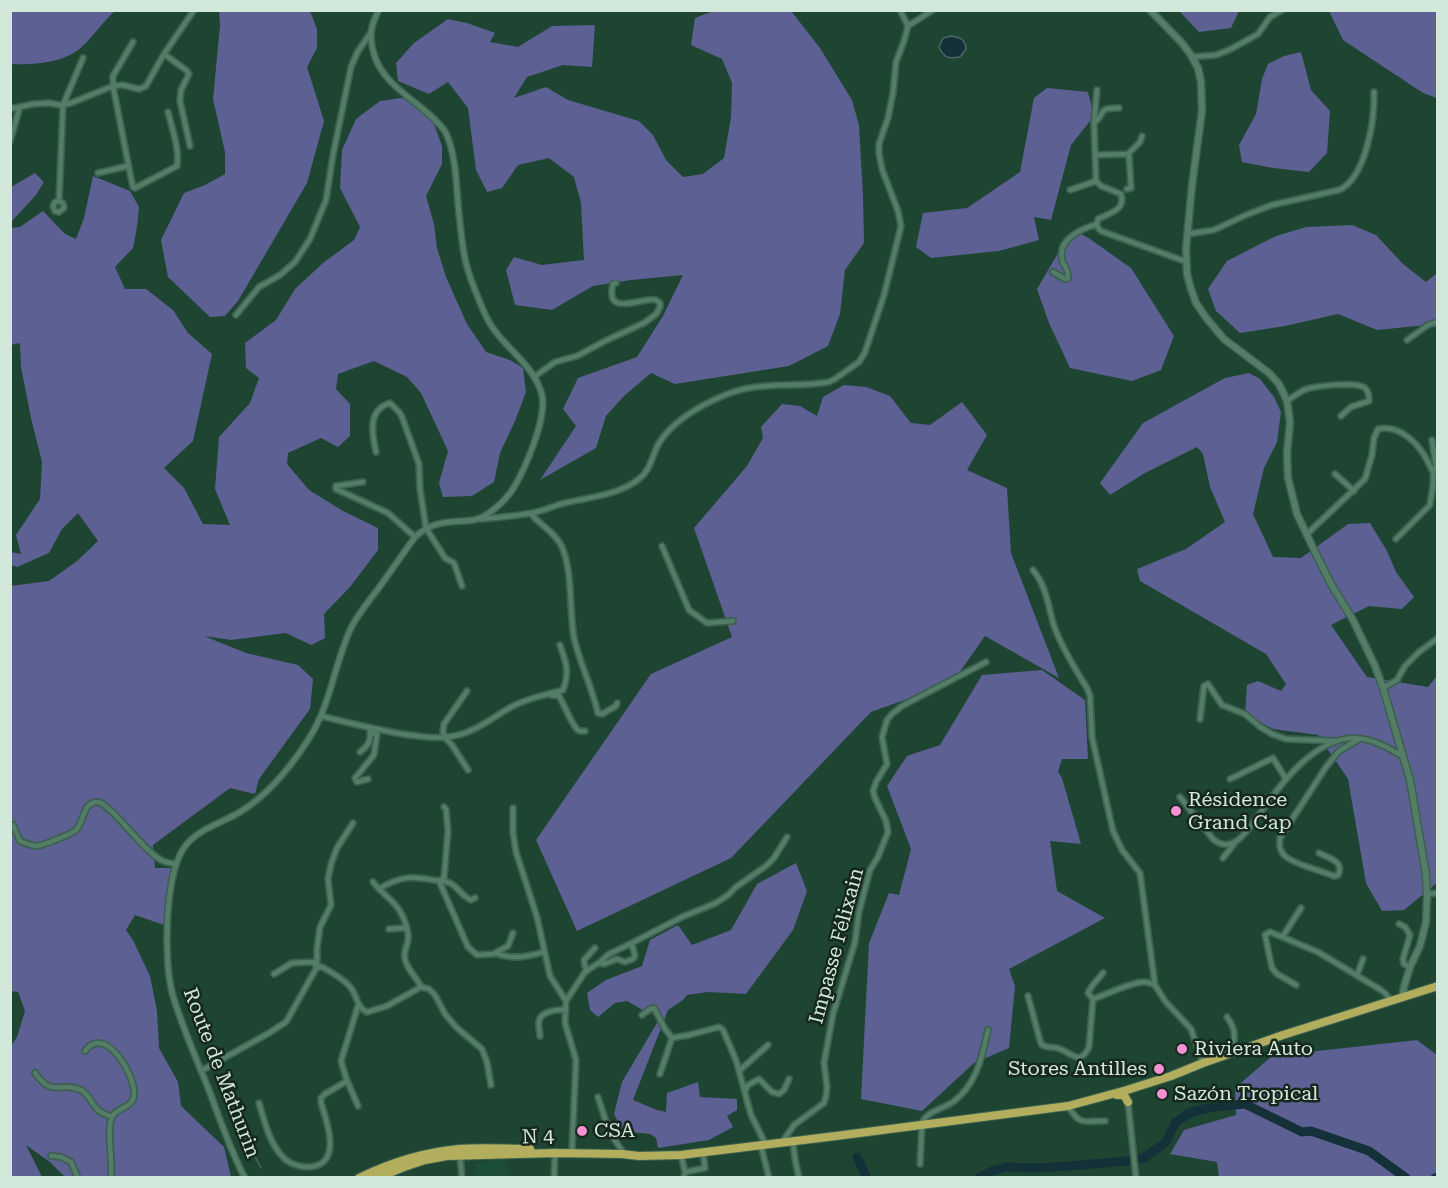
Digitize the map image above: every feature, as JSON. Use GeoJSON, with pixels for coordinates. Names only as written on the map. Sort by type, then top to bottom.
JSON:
{"type":"FeatureCollection","features":[{"type":"Feature","properties":{"kind":"highway","name":"N 4"},"geometry":{"type":"LineString","coordinates":[[378,1178],[425,1160],[447,1156],[555,1153],[681,1155],[1068,1106],[1142,1085],[1437,986]]}},
{"type":"Feature","properties":{"kind":"highway","name":"N 4"},"geometry":{"type":"LineString","coordinates":[[359,1178],[422,1155],[458,1149],[681,1153],[793,1142],[1043,1108],[1079,1101],[1190,1069]]}},
{"type":"Feature","properties":{"kind":"highway"},"geometry":{"type":"LineString","coordinates":[[1128,1102],[1129,1093],[1142,1085]]}},
{"type":"Feature","properties":{"kind":"highway"},"geometry":{"type":"LineString","coordinates":[[1101,1098],[1122,1094],[1128,1102]]}},
{"type":"Feature","properties":{"kind":"main road"},"geometry":{"type":"LineString","coordinates":[[1150,10],[1182,43],[1192,57],[1198,68],[1201,82],[1202,103],[1187,234],[1186,262],[1191,289],[1207,320],[1224,339],[1269,373],[1279,384],[1287,400],[1290,422],[1287,453],[1288,478],[1297,514],[1331,584],[1358,630],[1383,688],[1404,757],[1412,789],[1426,874],[1427,894],[1426,922],[1402,998]]}},
{"type":"Feature","properties":{"kind":"street"},"geometry":{"type":"LineString","coordinates":[[10,109],[33,104],[63,105],[113,86],[122,85],[139,89],[146,86],[164,54],[194,10]]}},
{"type":"Feature","properties":{"kind":"street","name":"Route de Mathurin"},"geometry":{"type":"LineString","coordinates":[[245,1178],[232,1152],[172,994],[167,954],[167,924],[178,856],[191,839],[256,801],[288,767],[309,739],[321,716],[340,653],[360,611],[415,537],[426,528],[438,523],[477,519],[496,508],[513,489],[542,417],[542,394],[534,377],[504,342],[486,316],[466,264],[456,173],[451,147],[444,130],[432,116],[388,80],[377,64],[372,48],[371,32],[379,10]]}},
{"type":"Feature","properties":{"kind":"street"},"geometry":{"type":"LineString","coordinates":[[477,519],[543,511],[561,504],[611,493],[639,479],[646,472],[660,442],[673,426],[723,395],[763,386],[829,382],[859,362],[875,327],[901,226],[879,154],[879,144],[888,118],[896,62],[908,26],[900,10]]}},
{"type":"Feature","properties":{"kind":"street"},"geometry":{"type":"LineString","coordinates":[[908,26],[933,10]]}},
{"type":"Feature","properties":{"kind":"street"},"geometry":{"type":"LineString","coordinates":[[1192,57],[1215,55],[1231,49],[1258,34],[1270,17],[1282,10]]}},
{"type":"Feature","properties":{"kind":"street"},"geometry":{"type":"LineString","coordinates":[[236,315],[259,286],[280,275],[295,262],[310,239],[326,200],[351,67],[371,32]]}},
{"type":"Feature","properties":{"kind":"street"},"geometry":{"type":"LineString","coordinates":[[133,42],[113,76],[113,86],[128,166],[135,188],[177,166],[177,153],[168,112]]}},
{"type":"Feature","properties":{"kind":"street"},"geometry":{"type":"LineString","coordinates":[[164,54],[189,74],[181,90],[180,101],[190,146]]}},
{"type":"Feature","properties":{"kind":"street"},"geometry":{"type":"LineString","coordinates":[[59,201],[63,105],[83,58]]}},
{"type":"Feature","properties":{"kind":"street"},"geometry":{"type":"LineString","coordinates":[[1053,272],[1065,279],[1068,278],[1062,260],[1062,251],[1066,241],[1083,228],[1096,224],[1098,219],[1120,207],[1123,202],[1121,194],[1101,186],[1096,181],[1094,123],[1097,90]]}},
{"type":"Feature","properties":{"kind":"street"},"geometry":{"type":"LineString","coordinates":[[1187,234],[1214,230],[1246,214],[1272,205],[1344,188],[1358,170],[1365,152],[1370,133],[1374,92]]}},
{"type":"Feature","properties":{"kind":"street"},"geometry":{"type":"LineString","coordinates":[[10,141],[20,106]]}},
{"type":"Feature","properties":{"kind":"street"},"geometry":{"type":"LineString","coordinates":[[1094,123],[1103,110],[1119,108]]}},
{"type":"Feature","properties":{"kind":"street"},"geometry":{"type":"LineString","coordinates":[[1095,155],[1128,154],[1140,142],[1142,136]]}},
{"type":"Feature","properties":{"kind":"street"},"geometry":{"type":"LineString","coordinates":[[1127,189],[1131,188],[1128,154]]}},
{"type":"Feature","properties":{"kind":"street"},"geometry":{"type":"LineString","coordinates":[[98,173],[128,166]]}},
{"type":"Feature","properties":{"kind":"street"},"geometry":{"type":"LineString","coordinates":[[1070,190],[1096,181]]}},
{"type":"Feature","properties":{"kind":"street"},"geometry":{"type":"LineString","coordinates":[[1096,224],[1101,231],[1186,262]]}},
{"type":"Feature","properties":{"kind":"street"},"geometry":{"type":"LineString","coordinates":[[534,377],[555,362],[577,356],[644,323],[656,314],[660,307],[657,301],[618,303],[611,292],[616,283]]}},
{"type":"Feature","properties":{"kind":"street"},"geometry":{"type":"LineString","coordinates":[[1407,340],[1428,325],[1437,322]]}},
{"type":"Feature","properties":{"kind":"street"},"geometry":{"type":"LineString","coordinates":[[1287,400],[1305,390],[1320,386],[1359,385],[1365,388],[1369,394],[1369,401],[1351,407],[1341,416]]}},
{"type":"Feature","properties":{"kind":"street"},"geometry":{"type":"LineString","coordinates":[[376,452],[372,433],[375,418],[380,407],[390,403],[402,417],[417,460],[426,528],[445,558],[454,563],[462,586]]}},
{"type":"Feature","properties":{"kind":"street"},"geometry":{"type":"LineString","coordinates":[[1306,535],[1365,479],[1378,429],[1386,427],[1396,430],[1413,441],[1424,454],[1433,472]]}},
{"type":"Feature","properties":{"kind":"street"},"geometry":{"type":"LineString","coordinates":[[1396,539],[1430,506],[1433,472],[1436,466],[1432,440]]}},
{"type":"Feature","properties":{"kind":"street"},"geometry":{"type":"LineString","coordinates":[[1335,474],[1354,491]]}},
{"type":"Feature","properties":{"kind":"street"},"geometry":{"type":"LineString","coordinates":[[363,482],[335,488],[388,513],[415,537]]}},
{"type":"Feature","properties":{"kind":"street"},"geometry":{"type":"LineString","coordinates":[[531,513],[539,524],[554,536],[562,548],[567,566],[574,635],[598,713],[609,711],[617,703]]}},
{"type":"Feature","properties":{"kind":"street"},"geometry":{"type":"LineString","coordinates":[[662,546],[689,610],[707,623],[733,621]]}},
{"type":"Feature","properties":{"kind":"street"},"geometry":{"type":"LineString","coordinates":[[1033,570],[1045,588],[1061,644],[1090,696],[1092,737],[1113,831],[1122,850],[1140,873],[1155,985],[1165,1001],[1191,1029],[1203,1063]]}},
{"type":"Feature","properties":{"kind":"street"},"geometry":{"type":"LineString","coordinates":[[1383,688],[1396,680],[1405,666],[1437,638]]}},
{"type":"Feature","properties":{"kind":"street"},"geometry":{"type":"LineString","coordinates":[[321,716],[370,731],[419,737],[462,734],[517,704],[563,690],[567,667],[560,645]]}},
{"type":"Feature","properties":{"kind":"street","name":"Impasse Félixain"},"geometry":{"type":"LineString","coordinates":[[783,1141],[794,1125],[824,1103],[826,1096],[824,1063],[833,1014],[855,942],[859,912],[870,870],[888,832],[873,791],[887,765],[882,736],[887,720],[902,706],[986,662]]}},
{"type":"Feature","properties":{"kind":"street"},"geometry":{"type":"LineString","coordinates":[[1200,719],[1204,686],[1208,684],[1222,705],[1245,714],[1272,734],[1286,739],[1371,740],[1404,757]]}},
{"type":"Feature","properties":{"kind":"street"},"geometry":{"type":"LineString","coordinates":[[467,691],[444,724],[443,730],[444,737],[468,770]]}},
{"type":"Feature","properties":{"kind":"street"},"geometry":{"type":"LineString","coordinates":[[545,694],[559,696],[577,729],[585,732]]}},
{"type":"Feature","properties":{"kind":"street"},"geometry":{"type":"LineString","coordinates":[[360,752],[367,747],[370,731]]}},
{"type":"Feature","properties":{"kind":"street"},"geometry":{"type":"LineString","coordinates":[[368,779],[357,782],[355,778],[374,755],[377,735],[370,731]]}},
{"type":"Feature","properties":{"kind":"street"},"geometry":{"type":"LineString","coordinates":[[1319,853],[1336,861],[1340,868],[1338,875],[1334,876],[1291,860],[1284,855],[1279,844],[1280,838],[1326,767],[1339,751],[1359,739]]}},
{"type":"Feature","properties":{"kind":"street"},"geometry":{"type":"LineString","coordinates":[[1222,858],[1286,779],[1308,758],[1337,741]]}},
{"type":"Feature","properties":{"kind":"street"},"geometry":{"type":"LineString","coordinates":[[1230,779],[1273,758],[1286,779]]}},
{"type":"Feature","properties":{"kind":"street"},"geometry":{"type":"LineString","coordinates":[[1180,797],[1218,843],[1225,845],[1238,840]]}},
{"type":"Feature","properties":{"kind":"street"},"geometry":{"type":"LineString","coordinates":[[13,825],[20,841],[31,845],[41,845],[76,831],[87,807],[100,802],[149,852],[165,862],[176,864]]}},
{"type":"Feature","properties":{"kind":"street"},"geometry":{"type":"LineString","coordinates":[[439,882],[444,878],[448,831],[444,807]]}},
{"type":"Feature","properties":{"kind":"street"},"geometry":{"type":"LineString","coordinates":[[513,808],[516,852],[537,917],[550,976],[566,1000],[565,1023],[576,1060],[572,1150]]}},
{"type":"Feature","properties":{"kind":"street"},"geometry":{"type":"LineString","coordinates":[[201,1071],[286,1022],[317,967],[320,927],[331,905],[328,879],[331,864],[353,823]]}},
{"type":"Feature","properties":{"kind":"street"},"geometry":{"type":"LineString","coordinates":[[566,1000],[587,970],[609,954],[682,917],[716,903],[766,866],[787,837]]}},
{"type":"Feature","properties":{"kind":"street"},"geometry":{"type":"LineString","coordinates":[[379,889],[392,880],[408,877],[449,882],[467,898],[471,900],[475,898]]}},
{"type":"Feature","properties":{"kind":"street"},"geometry":{"type":"LineString","coordinates":[[373,882],[401,913],[407,929],[405,960],[422,987]]}},
{"type":"Feature","properties":{"kind":"street"},"geometry":{"type":"LineString","coordinates":[[439,882],[468,947],[477,955],[495,953],[508,946],[513,933]]}},
{"type":"Feature","properties":{"kind":"street"},"geometry":{"type":"LineString","coordinates":[[1427,894],[1437,893]]}},
{"type":"Feature","properties":{"kind":"street"},"geometry":{"type":"LineString","coordinates":[[1283,936],[1301,908]]}},
{"type":"Feature","properties":{"kind":"street"},"geometry":{"type":"LineString","coordinates":[[1399,924],[1405,927],[1410,935],[1403,959],[1404,964],[1410,967]]}},
{"type":"Feature","properties":{"kind":"street"},"geometry":{"type":"LineString","coordinates":[[389,929],[407,929]]}},
{"type":"Feature","properties":{"kind":"street"},"geometry":{"type":"LineString","coordinates":[[1296,986],[1272,968],[1265,935],[1270,932],[1318,952],[1386,994],[1391,1001]]}},
{"type":"Feature","properties":{"kind":"street"},"geometry":{"type":"LineString","coordinates":[[599,963],[604,964],[617,959],[625,962],[633,958],[635,952],[630,944]]}},
{"type":"Feature","properties":{"kind":"street"},"geometry":{"type":"LineString","coordinates":[[587,970],[584,960],[595,948]]}},
{"type":"Feature","properties":{"kind":"street"},"geometry":{"type":"LineString","coordinates":[[495,953],[507,957],[523,957],[544,952]]}},
{"type":"Feature","properties":{"kind":"street"},"geometry":{"type":"LineString","coordinates":[[1357,975],[1363,959]]}},
{"type":"Feature","properties":{"kind":"street"},"geometry":{"type":"LineString","coordinates":[[274,974],[292,963],[313,962],[317,967],[322,967],[347,984],[354,993],[358,1006],[364,1012],[377,1010],[397,1002],[422,987],[427,988],[435,995],[445,1014],[456,1027],[482,1049],[491,1085]]}},
{"type":"Feature","properties":{"kind":"street"},"geometry":{"type":"LineString","coordinates":[[1028,996],[1041,1044],[1044,1047],[1059,1048],[1078,1058],[1083,1057],[1089,1047],[1093,999],[1088,993],[1103,973]]}},
{"type":"Feature","properties":{"kind":"street"},"geometry":{"type":"LineString","coordinates":[[1093,999],[1115,992],[1124,986],[1145,982],[1155,985]]}},
{"type":"Feature","properties":{"kind":"street"},"geometry":{"type":"LineString","coordinates":[[358,1006],[341,1060],[358,1106]]}},
{"type":"Feature","properties":{"kind":"street"},"geometry":{"type":"LineString","coordinates":[[642,1015],[654,1008],[672,1038]]}},
{"type":"Feature","properties":{"kind":"street"},"geometry":{"type":"LineString","coordinates":[[540,1036],[538,1020],[541,1016],[558,1009],[566,1010]]}},
{"type":"Feature","properties":{"kind":"street"},"geometry":{"type":"LineString","coordinates":[[1227,1017],[1235,1036],[1233,1046],[1236,1052]]}},
{"type":"Feature","properties":{"kind":"street"},"geometry":{"type":"LineString","coordinates":[[672,1038],[712,1028],[719,1027],[723,1030],[736,1060],[751,1115],[763,1144],[769,1178]]}},
{"type":"Feature","properties":{"kind":"street"},"geometry":{"type":"LineString","coordinates":[[920,1164],[922,1124],[926,1115],[955,1101],[972,1082],[980,1065],[988,1030]]}},
{"type":"Feature","properties":{"kind":"street"},"geometry":{"type":"LineString","coordinates":[[660,1074],[672,1038]]}},
{"type":"Feature","properties":{"kind":"street"},"geometry":{"type":"LineString","coordinates":[[85,1051],[88,1047],[98,1043],[108,1046],[117,1054],[131,1079],[134,1092],[132,1102],[116,1111],[112,1117],[110,1128],[111,1178]]}},
{"type":"Feature","properties":{"kind":"street"},"geometry":{"type":"LineString","coordinates":[[739,1071],[768,1045]]}},
{"type":"Feature","properties":{"kind":"street"},"geometry":{"type":"LineString","coordinates":[[35,1073],[43,1084],[50,1087],[78,1088],[85,1092],[101,1113],[112,1117]]}},
{"type":"Feature","properties":{"kind":"street"},"geometry":{"type":"LineString","coordinates":[[745,1094],[746,1087],[759,1079],[772,1092],[779,1094],[784,1090],[789,1079]]}},
{"type":"Feature","properties":{"kind":"street"},"geometry":{"type":"LineString","coordinates":[[259,1103],[267,1130],[280,1155],[296,1165],[308,1167],[321,1165],[327,1159],[330,1141],[321,1098],[347,1081]]}},
{"type":"Feature","properties":{"kind":"street"},"geometry":{"type":"LineString","coordinates":[[598,1097],[607,1125],[623,1152]]}},
{"type":"Feature","properties":{"kind":"street"},"geometry":{"type":"LineString","coordinates":[[1128,1102],[1136,1178]]}},
{"type":"Feature","properties":{"kind":"street"},"geometry":{"type":"LineString","coordinates":[[1068,1106],[1081,1121],[1105,1122]]}},
{"type":"Feature","properties":{"kind":"street"},"geometry":{"type":"LineString","coordinates":[[793,1142],[799,1178]]}},
{"type":"Feature","properties":{"kind":"street"},"geometry":{"type":"LineString","coordinates":[[681,1155],[684,1175],[705,1168],[703,1152]]}},
{"type":"Feature","properties":{"kind":"street"},"geometry":{"type":"LineString","coordinates":[[554,1178],[555,1153]]}},
{"type":"Feature","properties":{"kind":"street"},"geometry":{"type":"LineString","coordinates":[[51,1156],[61,1157],[71,1162],[78,1178]]}},
{"type":"Feature","properties":{"kind":"street"},"geometry":{"type":"LineString","coordinates":[[460,1156],[462,1178]]}},
{"type":"Feature","properties":{"kind":"shaded area"},"geometry":{"type":"Polygon","coordinates":[[[11,10],[115,11],[86,43],[70,55],[41,63],[11,64],[11,10]]]}},
{"type":"Feature","properties":{"kind":"shaded area"},"geometry":{"type":"Polygon","coordinates":[[[1180,10],[1239,11],[1231,28],[1199,32],[1180,10]]]}},
{"type":"Feature","properties":{"kind":"shaded area"},"geometry":{"type":"Polygon","coordinates":[[[219,11],[310,11],[317,29],[317,48],[307,67],[324,121],[307,183],[238,301],[225,316],[210,317],[168,277],[161,240],[184,193],[225,174],[225,152],[213,99],[220,26],[219,11]]]}},
{"type":"Feature","properties":{"kind":"shaded area"},"geometry":{"type":"Polygon","coordinates":[[[713,11],[791,11],[820,48],[852,100],[859,125],[864,243],[845,270],[840,314],[828,346],[789,366],[675,384],[651,373],[624,396],[606,416],[596,448],[540,480],[576,426],[563,409],[578,378],[637,357],[663,316],[683,275],[593,286],[552,310],[515,305],[506,270],[514,257],[542,265],[584,260],[581,203],[574,177],[549,158],[518,165],[502,188],[487,192],[476,170],[468,108],[448,82],[429,94],[398,81],[396,63],[414,43],[448,19],[495,33],[490,42],[518,47],[552,26],[595,25],[592,67],[563,65],[527,77],[514,98],[546,87],[568,100],[639,121],[653,135],[666,160],[683,177],[703,174],[724,158],[731,117],[732,83],[722,59],[691,45],[695,18],[713,11]]]}},
{"type":"Feature","properties":{"kind":"shaded area"},"geometry":{"type":"Polygon","coordinates":[[[1329,11],[1437,11],[1437,98],[1423,93],[1343,40],[1329,11]]]}},
{"type":"Feature","properties":{"kind":"shaded area"},"geometry":{"type":"Polygon","coordinates":[[[952,36],[960,38],[965,43],[966,49],[960,57],[947,57],[939,47],[943,38],[952,36]]]}},
{"type":"Feature","properties":{"kind":"shaded area"},"geometry":{"type":"Polygon","coordinates":[[[1301,52],[1311,90],[1330,111],[1327,153],[1309,172],[1242,162],[1239,145],[1256,114],[1262,79],[1268,64],[1284,56],[1301,52]]]}},
{"type":"Feature","properties":{"kind":"shaded area"},"geometry":{"type":"Polygon","coordinates":[[[1047,88],[1088,92],[1094,116],[1071,145],[1051,220],[1034,217],[1039,240],[999,251],[931,258],[916,247],[923,213],[967,208],[1020,172],[1034,98],[1047,88]]]}},
{"type":"Feature","properties":{"kind":"shaded area"},"geometry":{"type":"Polygon","coordinates":[[[408,97],[431,116],[442,146],[442,164],[426,196],[446,277],[467,324],[486,352],[510,360],[523,368],[526,392],[500,453],[494,482],[472,496],[443,497],[439,483],[448,451],[421,393],[407,377],[374,361],[338,374],[336,389],[350,404],[350,436],[338,447],[321,438],[288,453],[287,464],[309,490],[343,511],[378,528],[378,550],[350,587],[324,614],[325,638],[311,645],[286,633],[231,640],[204,636],[246,653],[298,665],[313,679],[310,709],[259,779],[255,794],[230,788],[153,845],[155,868],[172,868],[164,925],[135,915],[126,930],[150,976],[157,1011],[159,1048],[178,1082],[181,1106],[224,1147],[231,1177],[65,1177],[50,1162],[26,1145],[42,1177],[11,1177],[11,1046],[17,1037],[25,1011],[18,992],[10,991],[10,586],[49,581],[77,561],[98,541],[78,513],[62,529],[49,553],[17,567],[11,565],[11,552],[21,554],[16,535],[40,499],[42,462],[21,367],[20,343],[11,345],[11,228],[20,227],[43,211],[65,234],[76,239],[84,218],[93,176],[130,191],[139,207],[133,248],[115,267],[125,289],[146,289],[173,310],[188,333],[212,354],[193,441],[164,468],[184,488],[203,524],[230,525],[215,489],[219,437],[250,403],[259,378],[246,368],[245,343],[276,320],[295,289],[323,263],[354,240],[360,227],[340,188],[342,150],[356,119],[380,101],[408,97]]]}},
{"type":"Feature","properties":{"kind":"shaded area"},"geometry":{"type":"Polygon","coordinates":[[[35,173],[44,182],[36,195],[11,222],[11,187],[35,173]]]}},
{"type":"Feature","properties":{"kind":"shaded area"},"geometry":{"type":"Polygon","coordinates":[[[1352,225],[1376,235],[1403,264],[1426,282],[1437,273],[1437,327],[1427,325],[1377,330],[1338,314],[1240,333],[1216,311],[1208,289],[1227,261],[1276,236],[1306,227],[1352,225]]]}},
{"type":"Feature","properties":{"kind":"shaded area"},"geometry":{"type":"Polygon","coordinates":[[[1078,232],[1131,268],[1174,336],[1161,370],[1132,381],[1070,368],[1049,323],[1037,289],[1058,253],[1078,232]]]}},
{"type":"Feature","properties":{"kind":"shaded area"},"geometry":{"type":"Polygon","coordinates":[[[1249,373],[1260,379],[1274,397],[1281,412],[1277,442],[1264,468],[1253,514],[1273,557],[1301,558],[1348,524],[1370,523],[1387,551],[1396,572],[1414,597],[1402,609],[1369,606],[1331,625],[1367,677],[1428,687],[1437,676],[1437,883],[1404,910],[1382,911],[1366,883],[1348,779],[1318,735],[1273,729],[1245,714],[1247,685],[1258,681],[1281,691],[1286,684],[1266,654],[1140,581],[1137,569],[1186,549],[1225,522],[1210,487],[1203,454],[1197,447],[1145,473],[1110,495],[1100,483],[1143,423],[1225,378],[1249,373]]]}},
{"type":"Feature","properties":{"kind":"shaded area"},"geometry":{"type":"Polygon","coordinates":[[[844,385],[866,387],[890,396],[911,423],[930,425],[962,402],[987,435],[967,470],[1007,488],[1011,553],[1059,678],[985,636],[952,683],[871,712],[731,858],[577,931],[536,840],[651,674],[732,637],[694,528],[747,466],[763,438],[761,427],[782,404],[800,406],[817,416],[823,397],[844,385]]]}},
{"type":"Feature","properties":{"kind":"shaded area"},"geometry":{"type":"Polygon","coordinates":[[[1042,670],[1085,700],[1088,759],[1062,759],[1058,772],[1062,778],[1081,844],[1050,841],[1057,891],[1105,918],[1009,969],[1015,986],[1009,1048],[974,1063],[922,1111],[861,1099],[869,943],[889,893],[899,895],[911,849],[887,786],[907,756],[940,745],[982,675],[1042,670]]]}},
{"type":"Feature","properties":{"kind":"shaded area"},"geometry":{"type":"Polygon","coordinates":[[[796,863],[807,891],[793,930],[746,994],[708,992],[687,995],[668,1010],[633,1100],[666,1112],[667,1093],[698,1082],[700,1097],[737,1099],[737,1110],[727,1116],[733,1127],[709,1140],[658,1148],[656,1138],[650,1134],[623,1131],[614,1114],[622,1082],[661,1016],[646,1012],[627,1001],[615,1003],[598,1017],[590,1010],[587,993],[606,980],[642,966],[650,940],[678,925],[692,945],[731,930],[757,884],[796,863]]]}},
{"type":"Feature","properties":{"kind":"shaded area"},"geometry":{"type":"Polygon","coordinates":[[[1417,1040],[1437,1055],[1437,1177],[1219,1177],[1217,1162],[1170,1154],[1184,1130],[1236,1115],[1235,1088],[1272,1056],[1417,1040]]]}},
{"type":"Feature","properties":{"kind":"shaded area"},"geometry":{"type":"Polygon","coordinates":[[[506,1158],[510,1177],[477,1177],[474,1164],[506,1158]]]}},
{"type":"Feature","properties":{"kind":"waterway"},"geometry":{"type":"LineString","coordinates":[[223,1081],[244,1136],[261,1168]]}},
{"type":"Feature","properties":{"kind":"waterway"},"geometry":{"type":"LineString","coordinates":[[979,1178],[1007,1167],[1070,1166],[1144,1158],[1165,1143],[1176,1122],[1191,1112],[1245,1104],[1302,1132],[1311,1131],[1369,1151],[1406,1178]]}},
{"type":"Feature","properties":{"kind":"waterway"},"geometry":{"type":"LineString","coordinates":[[857,1157],[867,1178]]}},
{"type":"Feature","properties":{"kind":"place","name":"Résidence Grand Cap"},"geometry":{"type":"Point","coordinates":[1176,811]}},
{"type":"Feature","properties":{"kind":"place","name":"Riviera Auto"},"geometry":{"type":"Point","coordinates":[1182,1049]}},
{"type":"Feature","properties":{"kind":"place","name":"Stores Antilles"},"geometry":{"type":"Point","coordinates":[1159,1069]}},
{"type":"Feature","properties":{"kind":"place","name":"Sazón Tropical"},"geometry":{"type":"Point","coordinates":[1162,1094]}},
{"type":"Feature","properties":{"kind":"place","name":"CSA"},"geometry":{"type":"Point","coordinates":[582,1131]}}]}
